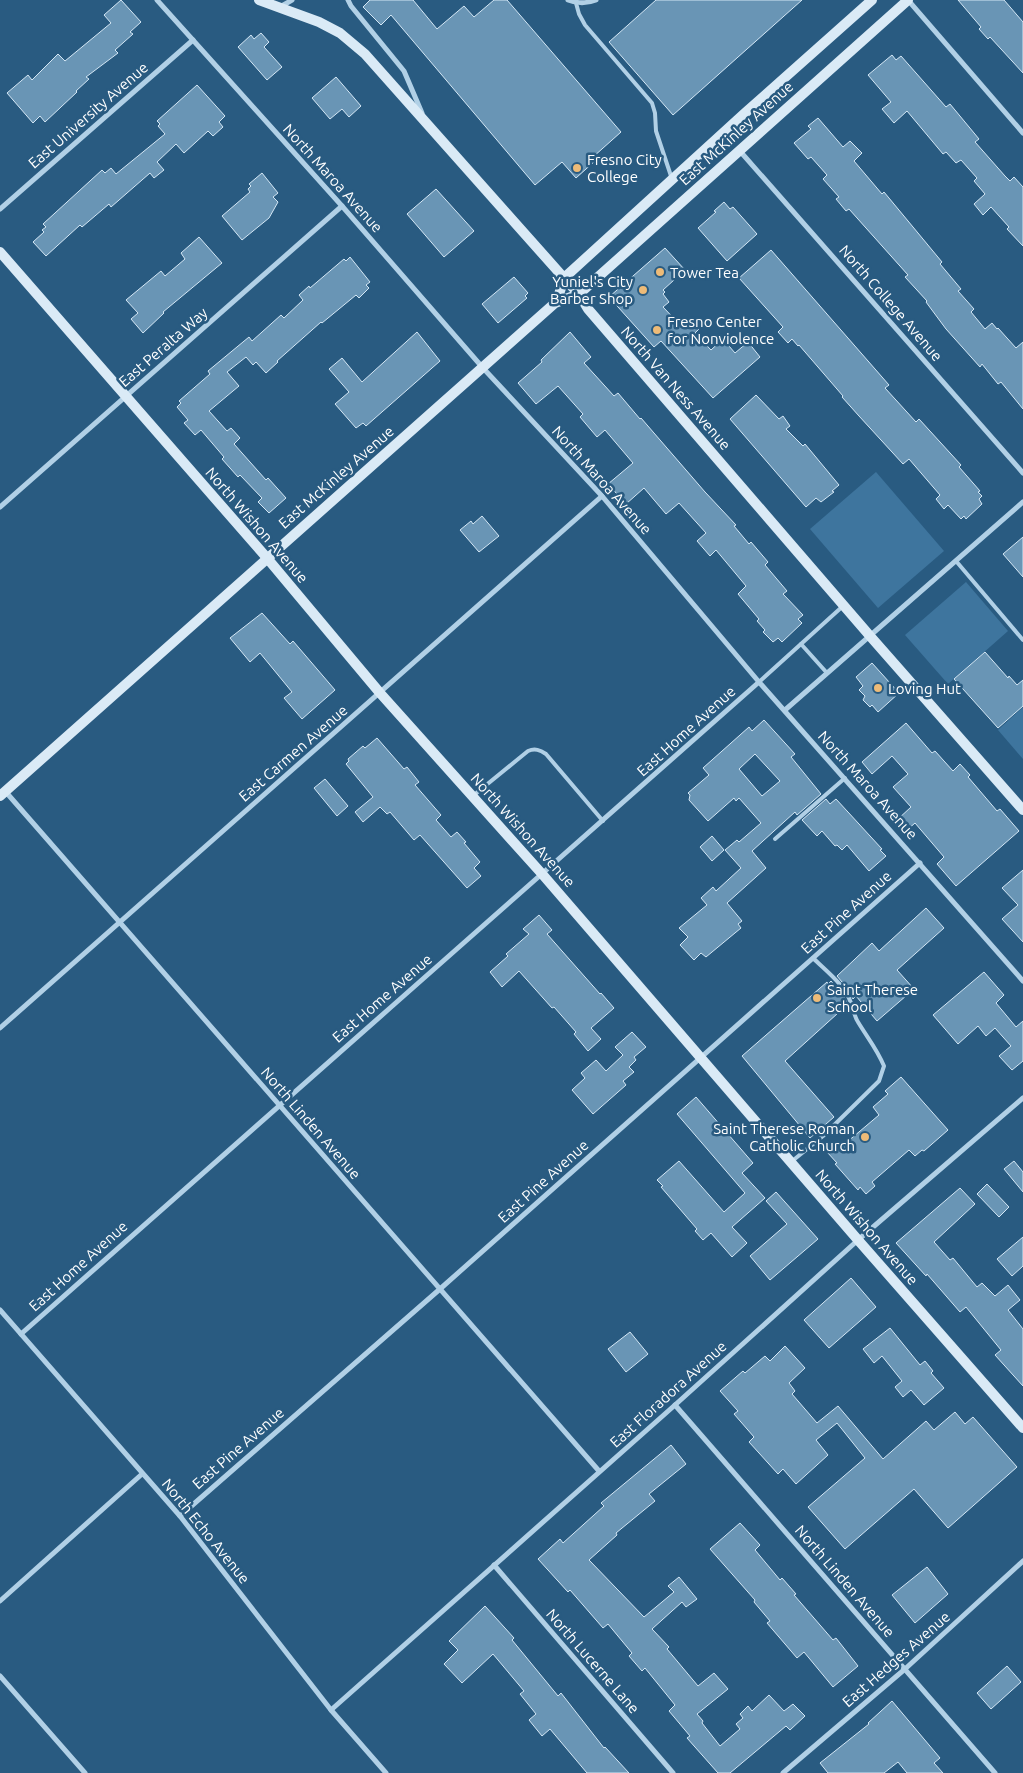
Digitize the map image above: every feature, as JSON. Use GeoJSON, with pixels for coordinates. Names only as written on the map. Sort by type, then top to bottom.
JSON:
{"type":"FeatureCollection","features":[{"type":"Feature","properties":{"kind":"main road","name":"North Van Ness Avenue"},"geometry":{"type":"LineString","coordinates":[[259,0],[319,22],[346,38],[364,54],[579,294],[595,316],[870,636],[1023,810]]}},
{"type":"Feature","properties":{"kind":"main road","name":"East McKinley Avenue"},"geometry":{"type":"LineString","coordinates":[[564,278],[745,112],[872,0]]}},
{"type":"Feature","properties":{"kind":"main road","name":"East McKinley Avenue"},"geometry":{"type":"LineString","coordinates":[[3,793],[557,301],[579,294],[908,0]]}},
{"type":"Feature","properties":{"kind":"main road","name":"North Wishon Avenue"},"geometry":{"type":"LineString","coordinates":[[0,252],[267,558],[380,693],[473,796],[1023,1428]]}},
{"type":"Feature","properties":{"kind":"main road"},"geometry":{"type":"LineString","coordinates":[[557,301],[564,278]]}},
{"type":"Feature","properties":{"kind":"street","name":"North Maroa Avenue"},"geometry":{"type":"LineString","coordinates":[[157,0],[342,206],[483,368],[602,496],[759,682],[1023,981]]}},
{"type":"Feature","properties":{"kind":"street"},"geometry":{"type":"LineString","coordinates":[[280,7],[292,0]]}},
{"type":"Feature","properties":{"kind":"street"},"geometry":{"type":"LineString","coordinates":[[348,0],[404,70],[427,125]]}},
{"type":"Feature","properties":{"kind":"street"},"geometry":{"type":"LineString","coordinates":[[568,0],[576,3],[596,0]]}},
{"type":"Feature","properties":{"kind":"street"},"geometry":{"type":"LineString","coordinates":[[908,0],[1023,133]]}},
{"type":"Feature","properties":{"kind":"street","name":"East University Avenue"},"geometry":{"type":"LineString","coordinates":[[0,209],[193,40]]}},
{"type":"Feature","properties":{"kind":"street","name":"North College Avenue"},"geometry":{"type":"LineString","coordinates":[[739,150],[1023,473]]}},
{"type":"Feature","properties":{"kind":"street","name":"East Peralta Way"},"geometry":{"type":"LineString","coordinates":[[0,507],[342,206]]}},
{"type":"Feature","properties":{"kind":"street","name":"East Carmen Avenue"},"geometry":{"type":"LineString","coordinates":[[0,1028],[602,496]]}},
{"type":"Feature","properties":{"kind":"street"},"geometry":{"type":"LineString","coordinates":[[785,710],[1023,502]]}},
{"type":"Feature","properties":{"kind":"street","name":"East Home Avenue"},"geometry":{"type":"LineString","coordinates":[[21,1334],[759,682]]}},
{"type":"Feature","properties":{"kind":"street","name":"North Linden Avenue"},"geometry":{"type":"LineString","coordinates":[[3,793],[599,1471]]}},
{"type":"Feature","properties":{"kind":"street","name":"East Pine Avenue"},"geometry":{"type":"LineString","coordinates":[[180,1516],[440,1289],[920,863]]}},
{"type":"Feature","properties":{"kind":"street","name":"East Floradora Avenue"},"geometry":{"type":"LineString","coordinates":[[331,1710],[858,1240],[1023,1098]]}},
{"type":"Feature","properties":{"kind":"street","name":"North Echo Avenue"},"geometry":{"type":"LineString","coordinates":[[0,1310],[180,1516],[331,1710],[386,1773]]}},
{"type":"Feature","properties":{"kind":"street","name":"North Linden Avenue"},"geometry":{"type":"LineString","coordinates":[[675,1405],[995,1773]]}},
{"type":"Feature","properties":{"kind":"street"},"geometry":{"type":"LineString","coordinates":[[0,1601],[142,1474]]}},
{"type":"Feature","properties":{"kind":"street","name":"East Hedges Avenue"},"geometry":{"type":"LineString","coordinates":[[783,1773],[905,1669],[1023,1561]]}},
{"type":"Feature","properties":{"kind":"street","name":"North Lucerne Lane"},"geometry":{"type":"LineString","coordinates":[[494,1565],[673,1773]]}},
{"type":"Feature","properties":{"kind":"street"},"geometry":{"type":"LineString","coordinates":[[0,1676],[85,1773]]}},
{"type":"Feature","properties":{"kind":"lane"},"geometry":{"type":"LineString","coordinates":[[576,3],[585,25],[652,102],[656,131],[672,180]]}},
{"type":"Feature","properties":{"kind":"lane"},"geometry":{"type":"LineString","coordinates":[[956,561],[1023,640]]}},
{"type":"Feature","properties":{"kind":"lane"},"geometry":{"type":"LineString","coordinates":[[759,682],[844,605]]}},
{"type":"Feature","properties":{"kind":"lane"},"geometry":{"type":"LineString","coordinates":[[801,644],[827,673]]}},
{"type":"Feature","properties":{"kind":"lane"},"geometry":{"type":"LineString","coordinates":[[473,796],[528,751],[532,749],[539,750],[546,754],[603,821]]}},
{"type":"Feature","properties":{"kind":"lane"},"geometry":{"type":"LineString","coordinates":[[774,839],[845,778]]}},
{"type":"Feature","properties":{"kind":"lane"},"geometry":{"type":"LineString","coordinates":[[791,1162],[822,1136],[879,1081],[884,1066],[877,1049],[854,1014],[852,1003],[843,989],[813,958]]}},
{"type":"Feature","properties":{"kind":"shaded area"},"geometry":{"type":"Polygon","coordinates":[[[876,472],[944,551],[878,608],[810,529],[876,472]]]}},
{"type":"Feature","properties":{"kind":"shaded area"},"geometry":{"type":"Polygon","coordinates":[[[966,582],[1008,631],[948,684],[905,635],[966,582]]]}},
{"type":"Feature","properties":{"kind":"shaded area"},"geometry":{"type":"Polygon","coordinates":[[[1023,707],[1023,759],[998,730],[1023,707]]]}},
{"type":"Feature","properties":{"kind":"building"},"geometry":{"type":"Polygon","coordinates":[[[121,0],[141,22],[130,32],[133,34],[115,50],[118,53],[86,77],[89,79],[45,122],[40,116],[33,123],[7,93],[28,75],[32,80],[58,54],[65,61],[111,23],[104,15],[121,0]]]}},
{"type":"Feature","properties":{"kind":"building"},"geometry":{"type":"Polygon","coordinates":[[[370,0],[413,0],[437,29],[464,6],[474,17],[494,0],[507,0],[621,132],[593,157],[596,160],[576,178],[562,162],[535,185],[391,15],[381,25],[363,7],[370,0]]]}},
{"type":"Feature","properties":{"kind":"building"},"geometry":{"type":"Polygon","coordinates":[[[656,0],[802,0],[673,115],[609,42],[656,0]]]}},
{"type":"Feature","properties":{"kind":"building"},"geometry":{"type":"Polygon","coordinates":[[[958,0],[1004,0],[1023,22],[1023,73],[990,37],[988,39],[979,29],[981,27],[958,0]]]}},
{"type":"Feature","properties":{"kind":"building"},"geometry":{"type":"Polygon","coordinates":[[[261,33],[269,42],[264,47],[282,67],[267,80],[238,47],[251,35],[254,39],[261,33]]]}},
{"type":"Feature","properties":{"kind":"building"},"geometry":{"type":"Polygon","coordinates":[[[892,55],[896,60],[901,56],[946,107],[950,104],[979,139],[975,142],[1010,181],[1014,177],[1023,187],[1023,246],[1007,229],[1009,227],[991,207],[983,215],[974,204],[985,194],[974,181],[977,178],[961,160],[956,163],[946,152],[943,154],[907,111],[894,123],[882,109],[891,102],[868,75],[892,55]]]}},
{"type":"Feature","properties":{"kind":"building"},"geometry":{"type":"Polygon","coordinates":[[[336,77],[361,106],[349,117],[342,109],[330,119],[312,98],[336,77]]]}},
{"type":"Feature","properties":{"kind":"building"},"geometry":{"type":"Polygon","coordinates":[[[197,85],[225,116],[219,122],[223,127],[213,136],[208,131],[184,153],[176,144],[157,162],[164,170],[154,178],[150,173],[111,207],[109,204],[82,227],[80,225],[46,256],[33,242],[44,232],[42,230],[46,227],[43,224],[102,170],[105,173],[111,168],[116,174],[165,134],[158,126],[160,124],[157,121],[197,85]]]}},
{"type":"Feature","properties":{"kind":"building"},"geometry":{"type":"Polygon","coordinates":[[[818,118],[843,147],[850,141],[862,153],[854,161],[882,194],[884,192],[942,262],[940,264],[961,289],[958,291],[974,309],[971,312],[985,329],[992,323],[1016,348],[1023,342],[1023,409],[1001,382],[998,384],[982,364],[980,367],[946,329],[927,301],[905,277],[908,275],[849,209],[846,211],[836,199],[839,197],[823,179],[827,175],[811,157],[808,159],[794,143],[811,129],[808,126],[818,118]]]}},
{"type":"Feature","properties":{"kind":"building"},"geometry":{"type":"Polygon","coordinates":[[[262,173],[278,193],[273,197],[278,202],[269,218],[242,240],[222,216],[250,192],[248,189],[251,186],[249,184],[262,173]]]}},
{"type":"Feature","properties":{"kind":"building"},"geometry":{"type":"Polygon","coordinates":[[[436,189],[474,231],[444,257],[407,214],[436,189]]]}},
{"type":"Feature","properties":{"kind":"building"},"geometry":{"type":"Polygon","coordinates":[[[724,202],[730,209],[733,207],[757,234],[727,261],[698,228],[724,202]]]}},
{"type":"Feature","properties":{"kind":"building"},"geometry":{"type":"Polygon","coordinates":[[[199,237],[222,263],[163,312],[143,333],[131,319],[138,313],[126,300],[161,271],[165,276],[185,259],[181,253],[199,237]]]}},
{"type":"Feature","properties":{"kind":"building"},"geometry":{"type":"Polygon","coordinates":[[[665,248],[685,270],[663,290],[665,292],[663,294],[669,302],[663,307],[683,328],[692,320],[700,328],[695,333],[711,350],[723,339],[735,353],[748,342],[760,357],[713,398],[661,341],[654,347],[609,297],[665,248]]]}},
{"type":"Feature","properties":{"kind":"building"},"geometry":{"type":"Polygon","coordinates":[[[771,250],[889,385],[885,388],[916,422],[919,419],[961,465],[959,467],[980,491],[978,492],[982,496],[979,499],[982,504],[966,519],[964,516],[961,519],[948,505],[944,509],[936,499],[940,495],[909,459],[903,464],[842,397],[799,345],[792,339],[788,343],[778,332],[783,327],[739,278],[771,250]]]}},
{"type":"Feature","properties":{"kind":"building"},"geometry":{"type":"Polygon","coordinates":[[[350,257],[370,282],[366,285],[369,288],[359,298],[356,295],[321,322],[266,373],[256,362],[253,365],[246,357],[227,372],[239,386],[209,411],[227,431],[231,428],[240,438],[234,444],[266,480],[268,478],[286,498],[269,513],[258,502],[262,498],[240,475],[238,477],[201,430],[195,435],[184,423],[188,420],[177,407],[181,403],[179,401],[210,374],[208,371],[249,337],[252,341],[281,315],[284,318],[303,300],[299,295],[344,259],[346,261],[350,257]]]}},
{"type":"Feature","properties":{"kind":"building"},"geometry":{"type":"Polygon","coordinates":[[[514,277],[528,293],[525,296],[527,298],[498,323],[482,304],[514,277]]]}},
{"type":"Feature","properties":{"kind":"building"},"geometry":{"type":"Polygon","coordinates":[[[417,332],[440,361],[366,426],[363,423],[356,428],[335,404],[349,392],[329,369],[342,358],[362,382],[417,332]]]}},
{"type":"Feature","properties":{"kind":"building"},"geometry":{"type":"Polygon","coordinates":[[[570,332],[591,357],[584,363],[614,396],[618,393],[736,525],[734,526],[749,544],[751,542],[768,562],[765,565],[787,591],[783,594],[803,615],[798,619],[802,623],[782,642],[778,638],[773,642],[763,632],[765,630],[757,621],[759,619],[738,594],[746,586],[716,550],[710,556],[697,541],[706,533],[679,503],[666,514],[644,488],[626,504],[608,484],[633,463],[605,430],[597,437],[580,417],[583,414],[558,386],[536,404],[518,383],[542,362],[541,360],[570,332]]]}},
{"type":"Feature","properties":{"kind":"building"},"geometry":{"type":"Polygon","coordinates":[[[756,395],[779,419],[783,416],[790,426],[786,429],[803,446],[805,444],[839,485],[832,491],[834,492],[821,502],[816,498],[806,507],[730,419],[756,395]]]}},
{"type":"Feature","properties":{"kind":"building"},"geometry":{"type":"Polygon","coordinates":[[[482,516],[499,536],[479,552],[460,530],[471,521],[473,524],[482,516]]]}},
{"type":"Feature","properties":{"kind":"building"},"geometry":{"type":"Polygon","coordinates":[[[1023,537],[1023,577],[1003,554],[1023,537]]]}},
{"type":"Feature","properties":{"kind":"building"},"geometry":{"type":"Polygon","coordinates":[[[262,613],[290,644],[293,641],[335,690],[302,719],[284,698],[292,692],[260,653],[250,662],[230,638],[262,613]]]}},
{"type":"Feature","properties":{"kind":"building"},"geometry":{"type":"Polygon","coordinates":[[[985,652],[1008,678],[1009,676],[1017,685],[1023,680],[1023,706],[998,728],[954,679],[985,652]]]}},
{"type":"Feature","properties":{"kind":"building","name":"Loving Hut"},"geometry":{"type":"Polygon","coordinates":[[[872,663],[899,693],[878,712],[872,705],[870,707],[863,700],[865,696],[859,690],[863,686],[856,677],[872,663]]]}},
{"type":"Feature","properties":{"kind":"building"},"geometry":{"type":"Polygon","coordinates":[[[764,720],[795,754],[791,757],[821,794],[797,815],[795,812],[752,851],[766,868],[727,903],[742,921],[738,924],[741,928],[706,957],[701,953],[694,960],[680,945],[688,937],[679,928],[707,905],[701,898],[713,887],[716,891],[741,868],[725,850],[737,840],[739,842],[761,823],[739,798],[736,801],[734,798],[708,821],[689,800],[690,795],[688,793],[709,775],[703,768],[749,727],[752,731],[764,720]],[[755,754],[739,769],[762,796],[780,781],[755,754]]]}},
{"type":"Feature","properties":{"kind":"building"},"geometry":{"type":"Polygon","coordinates":[[[906,723],[932,753],[935,751],[953,771],[960,764],[970,775],[968,777],[997,811],[1000,809],[1019,831],[956,886],[937,864],[944,857],[915,823],[907,830],[897,820],[911,807],[893,787],[908,774],[892,756],[872,774],[862,762],[906,723]]]}},
{"type":"Feature","properties":{"kind":"building"},"geometry":{"type":"Polygon","coordinates":[[[377,738],[404,769],[407,767],[419,782],[415,785],[441,815],[436,820],[451,837],[457,832],[480,862],[474,868],[481,876],[467,888],[420,835],[414,840],[390,812],[387,814],[380,807],[363,822],[355,812],[373,797],[346,764],[349,761],[348,759],[363,746],[365,748],[377,738]]]}},
{"type":"Feature","properties":{"kind":"building"},"geometry":{"type":"Polygon","coordinates":[[[325,779],[348,806],[337,816],[314,788],[325,779]]]}},
{"type":"Feature","properties":{"kind":"building"},"geometry":{"type":"Polygon","coordinates":[[[826,799],[830,804],[836,799],[882,849],[880,850],[886,856],[869,871],[847,845],[842,850],[837,845],[835,846],[822,831],[817,836],[802,820],[826,799]]]}},
{"type":"Feature","properties":{"kind":"building"},"geometry":{"type":"Polygon","coordinates":[[[712,836],[724,850],[712,861],[700,847],[712,836]]]}},
{"type":"Feature","properties":{"kind":"building"},"geometry":{"type":"Polygon","coordinates":[[[1023,870],[1023,942],[1002,919],[1018,905],[1002,888],[1023,870]]]}},
{"type":"Feature","properties":{"kind":"building"},"geometry":{"type":"Polygon","coordinates":[[[926,908],[944,928],[897,970],[914,989],[877,1021],[856,996],[853,999],[837,976],[872,943],[879,951],[926,908]]]}},
{"type":"Feature","properties":{"kind":"building"},"geometry":{"type":"Polygon","coordinates":[[[539,915],[552,930],[547,934],[614,1008],[591,1028],[601,1039],[588,1051],[574,1034],[576,1032],[519,971],[502,987],[490,972],[508,956],[506,954],[529,934],[523,929],[539,915]]]}},
{"type":"Feature","properties":{"kind":"building"},"geometry":{"type":"Polygon","coordinates":[[[984,972],[1004,995],[996,1003],[1016,1027],[1023,1021],[1023,1061],[1012,1070],[999,1056],[1011,1046],[995,1028],[986,1036],[978,1026],[958,1044],[933,1015],[984,972]]]}},
{"type":"Feature","properties":{"kind":"building"},"geometry":{"type":"Polygon","coordinates":[[[831,981],[841,992],[848,1004],[785,1061],[834,1117],[810,1138],[742,1056],[827,982],[828,984],[831,981]]]}},
{"type":"Feature","properties":{"kind":"building"},"geometry":{"type":"Polygon","coordinates":[[[632,1032],[646,1047],[634,1057],[636,1060],[629,1067],[634,1072],[623,1081],[626,1085],[593,1114],[572,1090],[585,1078],[581,1073],[596,1060],[606,1071],[623,1055],[615,1047],[632,1032]]]}},
{"type":"Feature","properties":{"kind":"building"},"geometry":{"type":"Polygon","coordinates":[[[901,1077],[948,1130],[924,1151],[922,1150],[915,1156],[909,1150],[872,1182],[875,1186],[866,1194],[860,1187],[858,1190],[835,1164],[837,1163],[827,1152],[827,1144],[835,1143],[840,1148],[879,1115],[873,1107],[888,1094],[885,1091],[901,1077]]]}},
{"type":"Feature","properties":{"kind":"building"},"geometry":{"type":"Polygon","coordinates":[[[696,1097],[753,1163],[742,1173],[765,1198],[732,1227],[747,1243],[732,1257],[711,1233],[703,1240],[695,1231],[697,1229],[657,1180],[679,1161],[724,1212],[745,1193],[677,1114],[696,1097]]]}},
{"type":"Feature","properties":{"kind":"building"},"geometry":{"type":"Polygon","coordinates":[[[1014,1161],[1023,1172],[1023,1192],[1004,1169],[1014,1161]]]}},
{"type":"Feature","properties":{"kind":"building"},"geometry":{"type":"Polygon","coordinates":[[[987,1184],[1009,1207],[999,1217],[977,1194],[987,1184]]]}},
{"type":"Feature","properties":{"kind":"building"},"geometry":{"type":"Polygon","coordinates":[[[960,1188],[975,1204],[934,1242],[950,1260],[953,1258],[977,1287],[982,1283],[995,1296],[1008,1285],[1020,1300],[1008,1310],[1023,1329],[1023,1386],[995,1355],[1001,1350],[966,1307],[960,1312],[927,1274],[926,1276],[896,1243],[960,1188]]]}},
{"type":"Feature","properties":{"kind":"building"},"geometry":{"type":"Polygon","coordinates":[[[776,1192],[818,1239],[770,1280],[750,1256],[787,1224],[766,1201],[776,1192]]]}},
{"type":"Feature","properties":{"kind":"building"},"geometry":{"type":"Polygon","coordinates":[[[1023,1237],[1023,1266],[1012,1276],[997,1259],[1023,1237]]]}},
{"type":"Feature","properties":{"kind":"building"},"geometry":{"type":"Polygon","coordinates":[[[851,1278],[876,1307],[829,1348],[804,1320],[851,1278]]]}},
{"type":"Feature","properties":{"kind":"building"},"geometry":{"type":"Polygon","coordinates":[[[890,1328],[920,1365],[925,1361],[933,1371],[931,1373],[944,1388],[924,1405],[911,1390],[903,1397],[895,1387],[902,1381],[882,1356],[874,1363],[863,1349],[890,1328]]]}},
{"type":"Feature","properties":{"kind":"building"},"geometry":{"type":"Polygon","coordinates":[[[630,1332],[648,1354],[626,1372],[608,1349],[630,1332]]]}},
{"type":"Feature","properties":{"kind":"building"},"geometry":{"type":"Polygon","coordinates":[[[785,1346],[805,1368],[789,1383],[795,1391],[792,1394],[817,1423],[838,1406],[883,1459],[926,1421],[934,1430],[955,1412],[965,1424],[973,1417],[1017,1467],[948,1528],[914,1489],[845,1549],[808,1507],[865,1458],[837,1423],[816,1440],[828,1455],[796,1484],[783,1469],[778,1474],[749,1442],[754,1437],[734,1414],[738,1411],[720,1391],[743,1371],[745,1373],[765,1356],[770,1361],[785,1346]]]}},
{"type":"Feature","properties":{"kind":"building"},"geometry":{"type":"Polygon","coordinates":[[[671,1445],[686,1464],[649,1494],[655,1501],[616,1533],[617,1535],[589,1560],[644,1617],[674,1592],[668,1586],[679,1577],[697,1599],[686,1607],[682,1602],[652,1629],[669,1647],[667,1649],[698,1686],[714,1673],[728,1689],[697,1714],[720,1746],[740,1729],[736,1724],[743,1718],[740,1714],[748,1706],[752,1711],[769,1695],[784,1711],[793,1704],[805,1716],[790,1730],[786,1726],[730,1773],[718,1773],[687,1738],[690,1736],[669,1711],[675,1705],[645,1668],[642,1671],[629,1656],[632,1653],[608,1624],[603,1628],[570,1590],[568,1592],[538,1559],[560,1539],[563,1543],[604,1506],[601,1503],[671,1445]]]}},
{"type":"Feature","properties":{"kind":"building"},"geometry":{"type":"Polygon","coordinates":[[[740,1523],[760,1545],[755,1550],[780,1580],[782,1578],[796,1594],[794,1595],[833,1640],[836,1638],[858,1666],[833,1687],[804,1652],[797,1658],[767,1623],[770,1621],[754,1602],[755,1600],[710,1549],[740,1523]]]}},
{"type":"Feature","properties":{"kind":"building"},"geometry":{"type":"Polygon","coordinates":[[[927,1567],[948,1594],[915,1623],[892,1595],[927,1567]]]}},
{"type":"Feature","properties":{"kind":"building"},"geometry":{"type":"Polygon","coordinates":[[[485,1606],[514,1638],[512,1640],[558,1696],[561,1693],[604,1748],[629,1773],[587,1773],[550,1729],[542,1736],[529,1720],[536,1714],[520,1694],[524,1691],[493,1654],[462,1683],[444,1664],[458,1650],[449,1641],[485,1606]]]}},
{"type":"Feature","properties":{"kind":"building"},"geometry":{"type":"Polygon","coordinates":[[[1007,1666],[1021,1682],[991,1709],[977,1693],[1007,1666]]]}},
{"type":"Feature","properties":{"kind":"building"},"geometry":{"type":"Polygon","coordinates":[[[892,1701],[940,1758],[934,1763],[943,1773],[907,1773],[898,1762],[884,1773],[828,1773],[820,1763],[869,1724],[892,1701]]]}},
{"type":"Feature","properties":{"kind":"place","name":"Fresno City College"},"geometry":{"type":"Point","coordinates":[577,168]}},
{"type":"Feature","properties":{"kind":"place","name":"Tower Tea"},"geometry":{"type":"Point","coordinates":[660,272]}},
{"type":"Feature","properties":{"kind":"place","name":"Yuniel's City Barber Shop"},"geometry":{"type":"Point","coordinates":[643,290]}},
{"type":"Feature","properties":{"kind":"place","name":"Fresno Center for Nonviolence"},"geometry":{"type":"Point","coordinates":[657,330]}},
{"type":"Feature","properties":{"kind":"place","name":"Loving Hut"},"geometry":{"type":"Point","coordinates":[878,688]}},
{"type":"Feature","properties":{"kind":"place","name":"Saint Therese School"},"geometry":{"type":"Point","coordinates":[817,998]}},
{"type":"Feature","properties":{"kind":"place","name":"Saint Therese Roman Catholic Church"},"geometry":{"type":"Point","coordinates":[865,1137]}}]}
